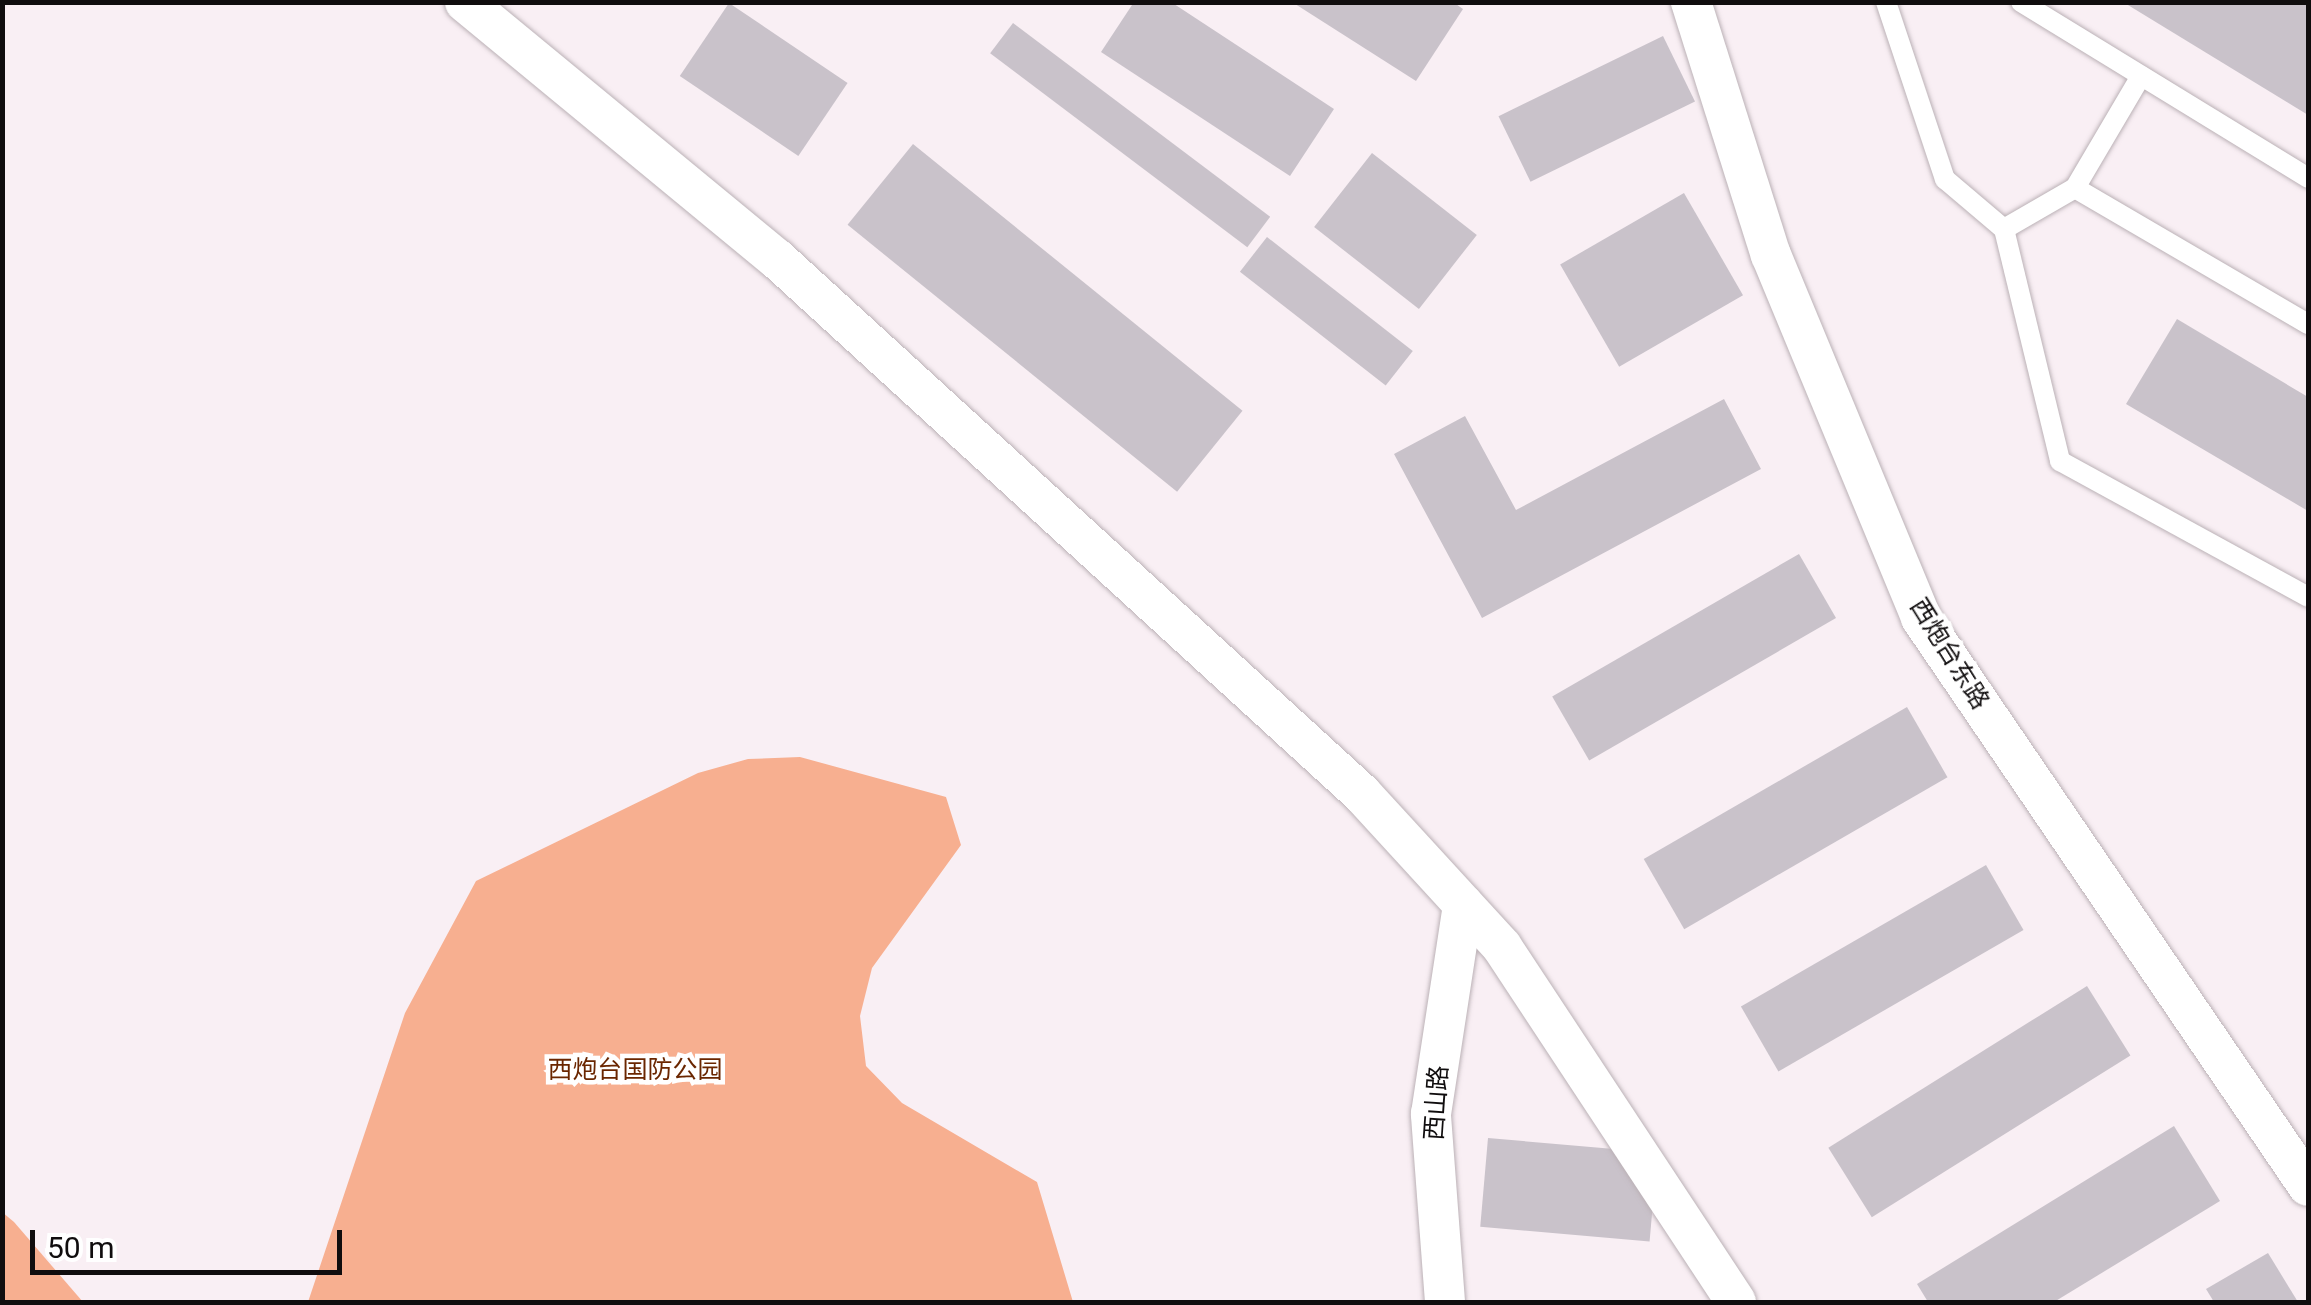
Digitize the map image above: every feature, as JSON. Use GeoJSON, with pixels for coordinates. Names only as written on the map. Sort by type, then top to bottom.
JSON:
{"type":"FeatureCollection","features":[{"type":"Feature","properties":{"kind":"street"},"geometry":{"type":"LineString","coordinates":[[465,2],[777,258],[1362,794],[1502,947],[1736,1302]]}},
{"type":"Feature","properties":{"kind":"street","name":"西炮台东路"},"geometry":{"type":"LineString","coordinates":[[1692,2],[1770,255],[1921,618],[2308,1186]]}},
{"type":"Feature","properties":{"kind":"street","name":"西山路"},"geometry":{"type":"LineString","coordinates":[[1445,1302],[1431,1114],[1463,904]]}},
{"type":"Feature","properties":{"kind":"lane"},"geometry":{"type":"LineString","coordinates":[[1886,2],[1945,179],[2004,229],[2060,461],[2308,598]]}},
{"type":"Feature","properties":{"kind":"lane"},"geometry":{"type":"LineString","coordinates":[[2022,2],[2308,178]]}},
{"type":"Feature","properties":{"kind":"lane"},"geometry":{"type":"LineString","coordinates":[[2004,229],[2075,188],[2141,76]]}},
{"type":"Feature","properties":{"kind":"lane"},"geometry":{"type":"LineString","coordinates":[[2075,188],[2308,324]]}},
{"type":"Feature","properties":{"kind":"green space","name":"西炮台国防公园"},"geometry":{"type":"Polygon","coordinates":[[[800,757],[946,797],[961,845],[872,968],[860,1016],[866,1066],[902,1103],[1037,1182],[1073,1302],[308,1302],[405,1013],[476,881],[698,773],[748,759],[800,757]]]}},
{"type":"Feature","properties":{"kind":"green space"},"geometry":{"type":"Polygon","coordinates":[[[2,1212],[14,1222],[83,1302],[3,1302],[2,1212]]]}},
{"type":"Feature","properties":{"kind":"building"},"geometry":{"type":"Polygon","coordinates":[[[1134,2],[1171,2],[1334,109],[1290,176],[1101,52],[1134,2]]]}},
{"type":"Feature","properties":{"kind":"building"},"geometry":{"type":"Polygon","coordinates":[[[1292,2],[1453,2],[1463,9],[1416,81],[1292,2]]]}},
{"type":"Feature","properties":{"kind":"building"},"geometry":{"type":"Polygon","coordinates":[[[2123,2],[2308,2],[2308,115],[2123,2]]]}},
{"type":"Feature","properties":{"kind":"building"},"geometry":{"type":"Polygon","coordinates":[[[729,3],[848,83],[798,156],[680,76],[729,3]]]}},
{"type":"Feature","properties":{"kind":"building"},"geometry":{"type":"Polygon","coordinates":[[[1013,23],[1270,217],[1247,247],[990,53],[1013,23]]]}},
{"type":"Feature","properties":{"kind":"building"},"geometry":{"type":"Polygon","coordinates":[[[1663,36],[1695,102],[1531,182],[1499,116],[1663,36]]]}},
{"type":"Feature","properties":{"kind":"building"},"geometry":{"type":"Polygon","coordinates":[[[913,144],[1243,411],[1177,492],[848,225],[913,144]]]}},
{"type":"Feature","properties":{"kind":"building"},"geometry":{"type":"Polygon","coordinates":[[[1372,153],[1477,235],[1419,309],[1314,227],[1372,153]]]}},
{"type":"Feature","properties":{"kind":"building"},"geometry":{"type":"Polygon","coordinates":[[[1684,193],[1743,295],[1619,367],[1560,264],[1684,193]]]}},
{"type":"Feature","properties":{"kind":"building"},"geometry":{"type":"Polygon","coordinates":[[[1267,237],[1413,351],[1386,386],[1240,272],[1267,237]]]}},
{"type":"Feature","properties":{"kind":"building"},"geometry":{"type":"Polygon","coordinates":[[[2177,319],[2308,397],[2308,511],[2126,404],[2177,319]]]}},
{"type":"Feature","properties":{"kind":"building"},"geometry":{"type":"Polygon","coordinates":[[[1724,399],[1761,469],[1482,618],[1394,454],[1465,416],[1516,510],[1724,399]]]}},
{"type":"Feature","properties":{"kind":"building"},"geometry":{"type":"Polygon","coordinates":[[[1799,554],[1836,618],[1589,761],[1552,696],[1799,554]]]}},
{"type":"Feature","properties":{"kind":"building"},"geometry":{"type":"Polygon","coordinates":[[[1907,707],[1948,777],[1684,929],[1644,859],[1907,707]]]}},
{"type":"Feature","properties":{"kind":"building"},"geometry":{"type":"Polygon","coordinates":[[[1986,865],[2024,930],[1778,1071],[1741,1006],[1986,865]]]}},
{"type":"Feature","properties":{"kind":"building"},"geometry":{"type":"Polygon","coordinates":[[[2087,986],[2130,1056],[1872,1217],[1828,1148],[2087,986]]]}},
{"type":"Feature","properties":{"kind":"building"},"geometry":{"type":"Polygon","coordinates":[[[2174,1126],[2220,1201],[2054,1302],[1928,1302],[1917,1284],[2174,1126]]]}},
{"type":"Feature","properties":{"kind":"building"},"geometry":{"type":"Polygon","coordinates":[[[1488,1138],[1657,1153],[1650,1241],[1480,1227],[1488,1138]]]}},
{"type":"Feature","properties":{"kind":"building"},"geometry":{"type":"Polygon","coordinates":[[[2268,1253],[2298,1302],[2214,1302],[2206,1289],[2268,1253]]]}}]}
